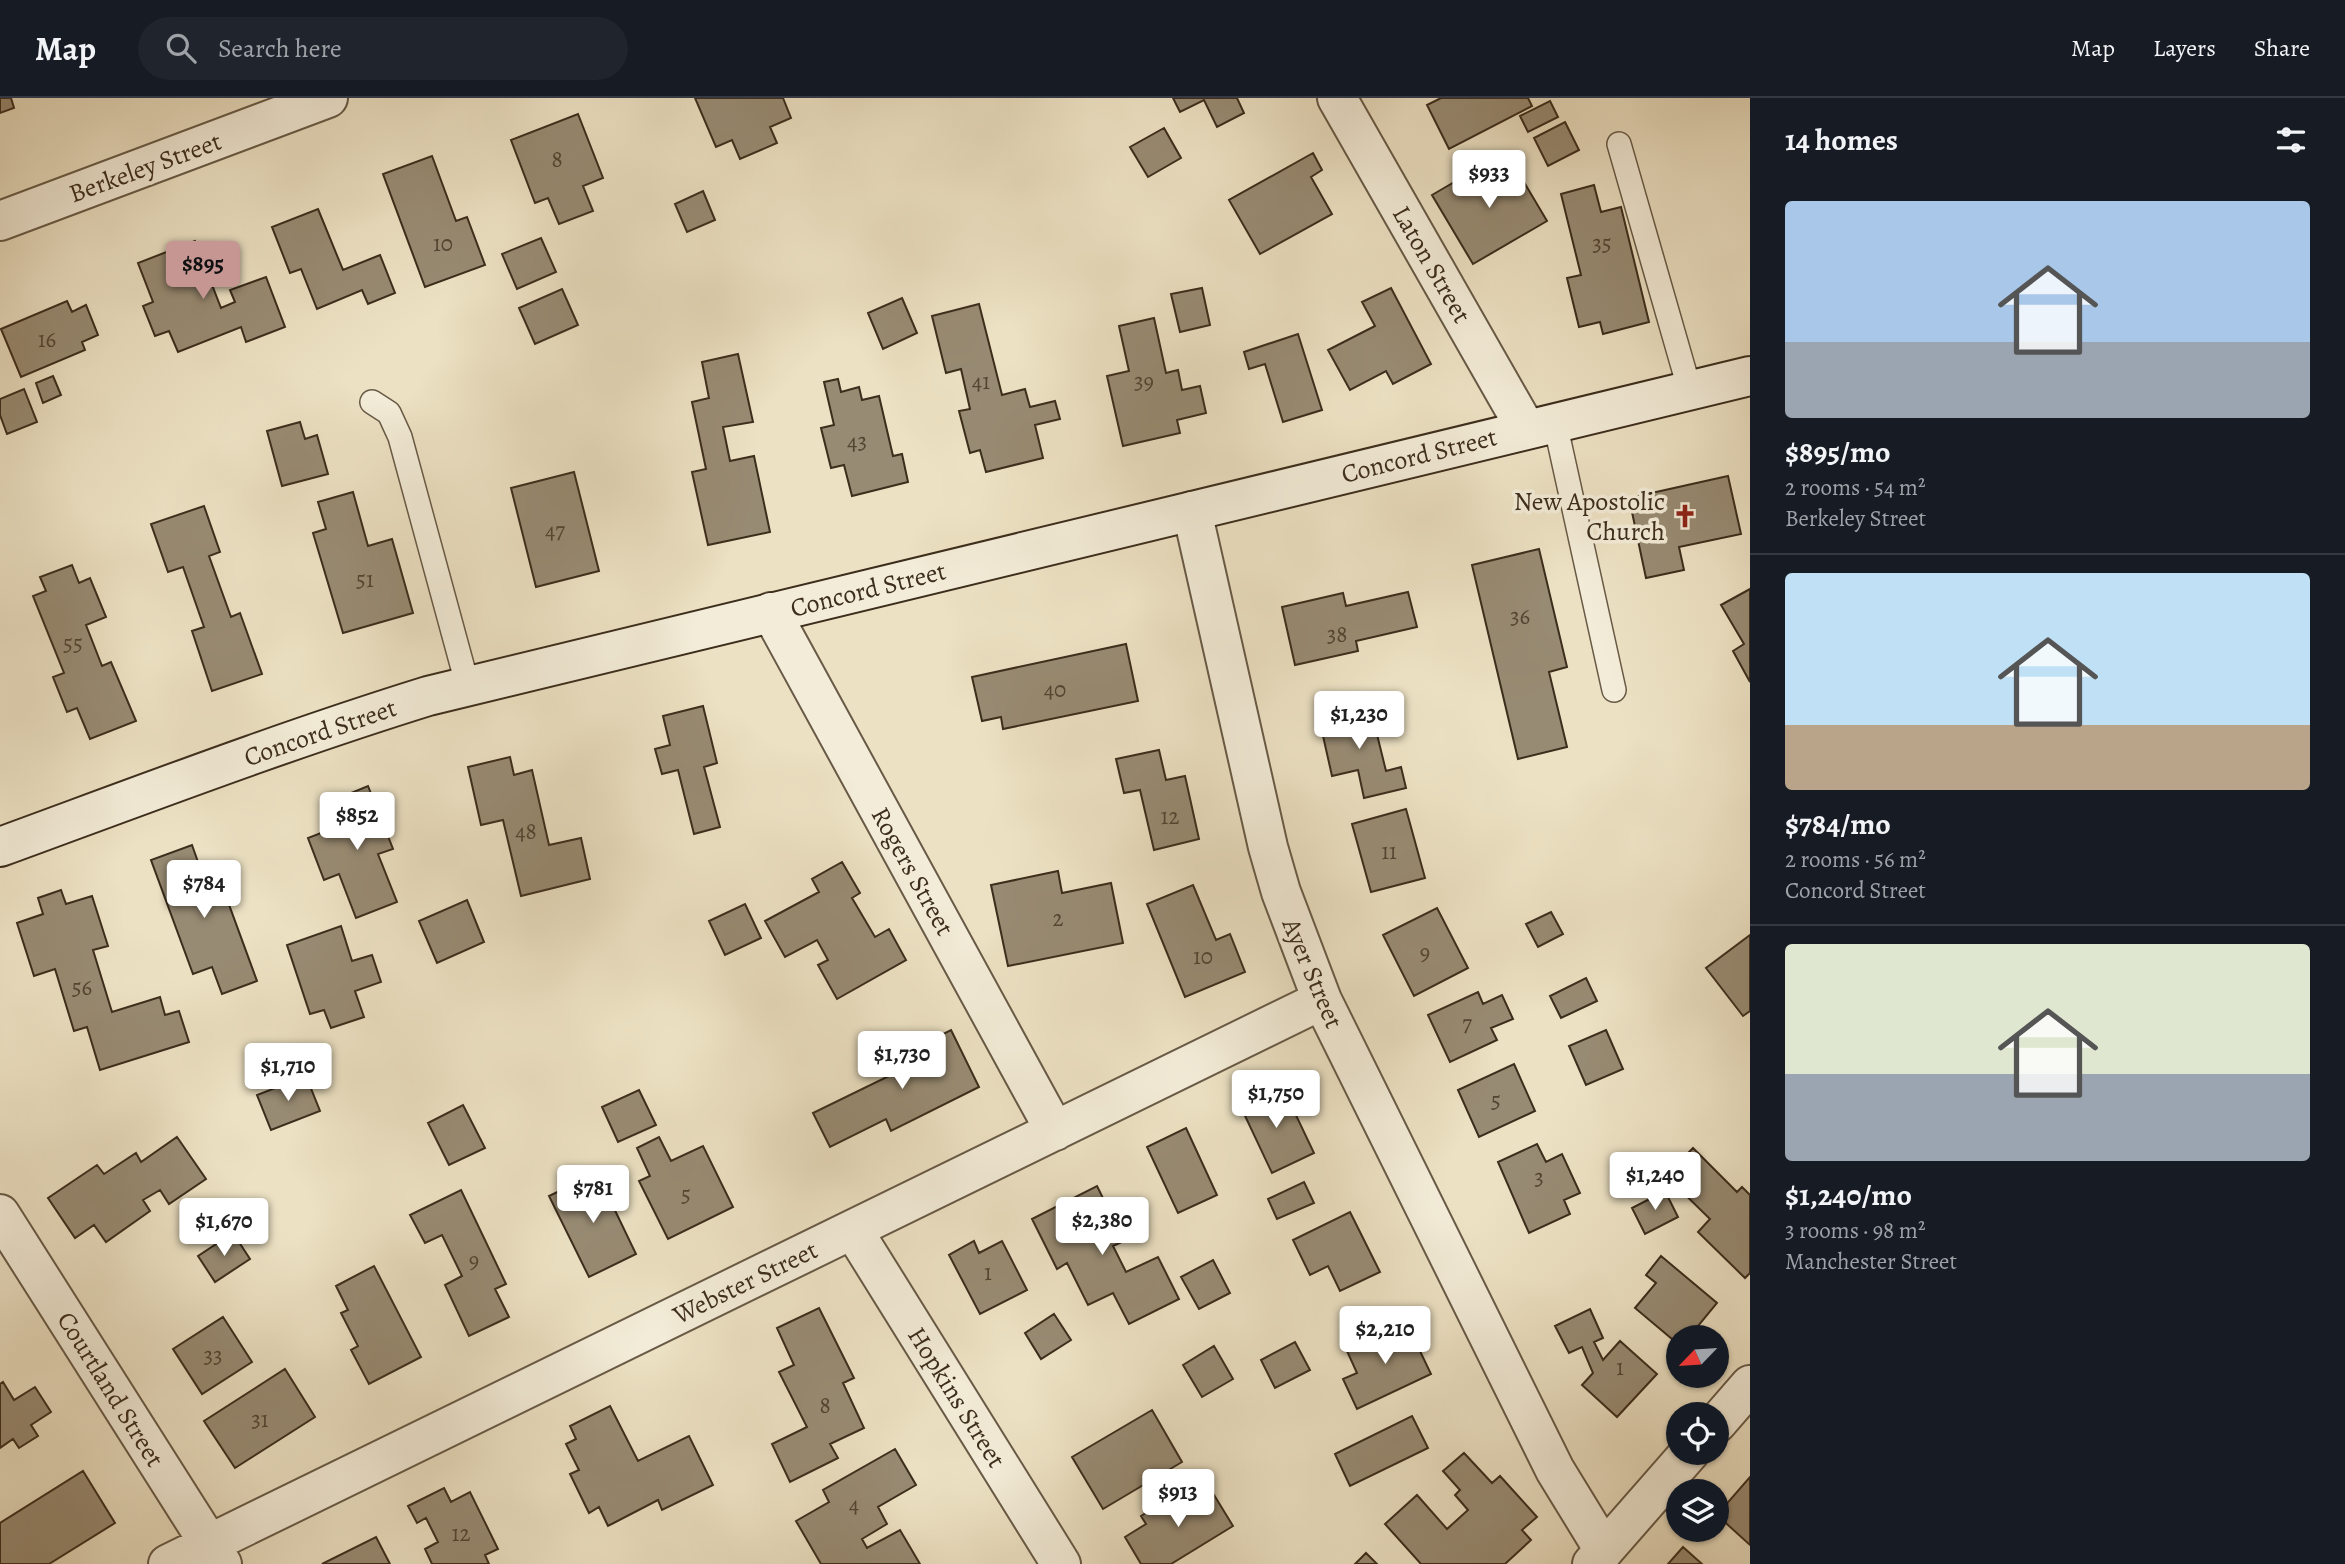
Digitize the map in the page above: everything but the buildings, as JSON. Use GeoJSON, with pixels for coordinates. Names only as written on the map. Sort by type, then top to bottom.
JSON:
{"type":"FeatureCollection","features":[{"type":"Feature","properties":{"kind":"street","name":"Berkeley Street"},"geometry":{"type":"LineString","coordinates":[[0,220],[328,98]]}},
{"type":"Feature","properties":{"kind":"street","name":"Laton Street"},"geometry":{"type":"LineString","coordinates":[[1337,98],[1540,426]]}},
{"type":"Feature","properties":{"kind":"street","name":"Concord Street"},"geometry":{"type":"LineString","coordinates":[[0,847],[223,765],[428,696],[1540,426],[1690,391],[1747,382]]}},
{"type":"Feature","properties":{"kind":"street","name":"Ayer Street"},"geometry":{"type":"LineString","coordinates":[[1192,511],[1280,892],[1322,1000],[1598,1557]]}},
{"type":"Feature","properties":{"kind":"street","name":"Rogers Street"},"geometry":{"type":"LineString","coordinates":[[771,612],[1055,1131]]}},
{"type":"Feature","properties":{"kind":"street","name":"Webster Street"},"geometry":{"type":"LineString","coordinates":[[168,1564],[215,1554],[853,1230],[1322,1000]]}},
{"type":"Feature","properties":{"kind":"street","name":"Courtland Street"},"geometry":{"type":"LineString","coordinates":[[0,1214],[215,1554]]}},
{"type":"Feature","properties":{"kind":"street","name":"Hopkins Street"},"geometry":{"type":"LineString","coordinates":[[853,1230],[1061,1564]]}},
{"type":"Feature","properties":{"kind":"street"},"geometry":{"type":"LineString","coordinates":[[1729,1409],[1750,1385]]}},
{"type":"Feature","properties":{"kind":"street"},"geometry":{"type":"LineString","coordinates":[[1598,1557],[1679,1465]]}},
{"type":"Feature","properties":{"kind":"lane"},"geometry":{"type":"LineString","coordinates":[[1619,144],[1690,391]]}},
{"type":"Feature","properties":{"kind":"lane"},"geometry":{"type":"LineString","coordinates":[[372,402],[389,413],[400,437],[468,687]]}},
{"type":"Feature","properties":{"kind":"lane"},"geometry":{"type":"LineString","coordinates":[[1540,426],[1614,690]]}},
{"type":"Feature","properties":{"kind":"place","name":"New Apostolic Church"},"geometry":{"type":"Point","coordinates":[1685,516]}}]}
